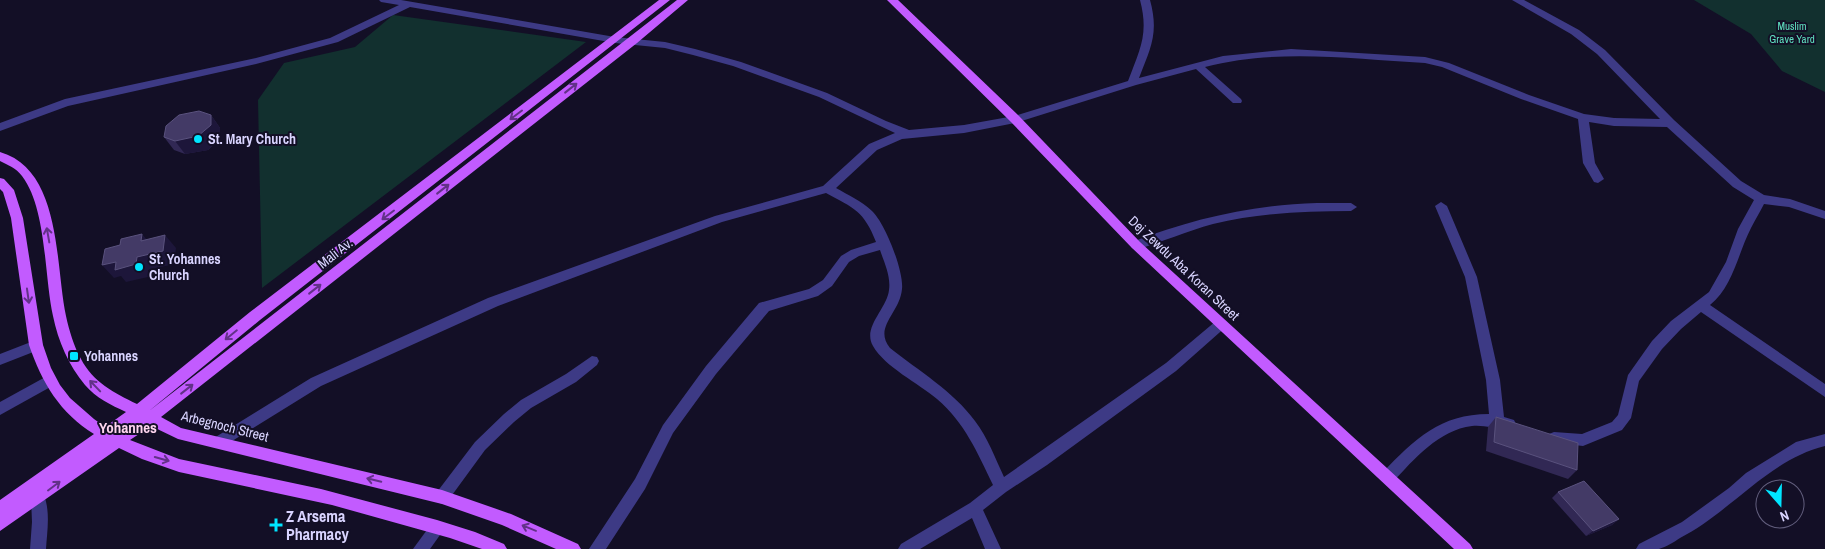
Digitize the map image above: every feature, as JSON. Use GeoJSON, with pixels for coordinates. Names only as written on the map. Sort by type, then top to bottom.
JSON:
{"type":"FeatureCollection","features":[{"type":"Feature","properties":{"kind":"main road","name":"Mali Av."},"geometry":{"type":"LineString","coordinates":[[142,416],[255,316],[665,0]]}},
{"type":"Feature","properties":{"kind":"main road","name":"Mali Av."},"geometry":{"type":"LineString","coordinates":[[0,508],[111,438],[268,326],[683,0]]}},
{"type":"Feature","properties":{"kind":"main road","name":"Dej Zewdu Aba Koran Street"},"geometry":{"type":"LineString","coordinates":[[892,0],[1015,119],[1136,245],[1465,549]]}},
{"type":"Feature","properties":{"kind":"main road","name":"Arbegnoch Street"},"geometry":{"type":"LineString","coordinates":[[0,156],[18,165],[26,173],[40,197],[54,269],[59,316],[76,363],[102,394],[178,433],[442,497],[506,519],[573,549]]}},
{"type":"Feature","properties":{"kind":"main road"},"geometry":{"type":"LineString","coordinates":[[0,183],[11,198],[17,218],[36,345],[49,382],[65,403],[111,438],[150,456],[191,468],[313,494],[437,528],[484,542],[499,549]]}},
{"type":"Feature","properties":{"kind":"main road"},"geometry":{"type":"LineString","coordinates":[[255,316],[268,326]]}},
{"type":"Feature","properties":{"kind":"main road","name":"Mali Av."},"geometry":{"type":"LineString","coordinates":[[0,524],[38,498],[111,438]]}},
{"type":"Feature","properties":{"kind":"street"},"geometry":{"type":"LineString","coordinates":[[384,0],[696,52],[737,64],[823,95],[904,134]]}},
{"type":"Feature","properties":{"kind":"street"},"geometry":{"type":"LineString","coordinates":[[1132,83],[1142,55],[1149,44],[1151,33],[1145,0]]}},
{"type":"Feature","properties":{"kind":"street"},"geometry":{"type":"LineString","coordinates":[[1516,0],[1575,32],[1601,52],[1670,123],[1737,184],[1762,198],[1790,203],[1825,215]]}},
{"type":"Feature","properties":{"kind":"street"},"geometry":{"type":"LineString","coordinates":[[0,127],[65,103],[256,61],[334,40],[408,5]]}},
{"type":"Feature","properties":{"kind":"street"},"geometry":{"type":"LineString","coordinates":[[219,442],[316,382],[493,302],[719,219],[827,189],[873,147],[883,142],[904,134],[964,129],[1015,119],[1197,65],[1237,57],[1291,52],[1425,60],[1583,117],[1614,122],[1670,123]]}},
{"type":"Feature","properties":{"kind":"street"},"geometry":{"type":"LineString","coordinates":[[1197,65],[1237,101]]}},
{"type":"Feature","properties":{"kind":"street"},"geometry":{"type":"LineString","coordinates":[[1583,117],[1589,163],[1598,179]]}},
{"type":"Feature","properties":{"kind":"street"},"geometry":{"type":"LineString","coordinates":[[827,189],[865,211],[874,221],[892,265],[896,292],[890,310],[876,331],[878,343],[885,352],[946,397],[959,411],[972,427],[1001,487]]}},
{"type":"Feature","properties":{"kind":"street"},"geometry":{"type":"LineString","coordinates":[[1541,434],[1559,440],[1583,440],[1617,426],[1624,418],[1634,379],[1644,362],[1676,325],[1714,296],[1722,284],[1744,229],[1762,198]]}},
{"type":"Feature","properties":{"kind":"street"},"geometry":{"type":"LineString","coordinates":[[1441,206],[1471,277],[1493,380],[1498,420]]}},
{"type":"Feature","properties":{"kind":"street"},"geometry":{"type":"LineString","coordinates":[[1136,245],[1167,233],[1242,214],[1275,209],[1352,207]]}},
{"type":"Feature","properties":{"kind":"street"},"geometry":{"type":"LineString","coordinates":[[596,549],[640,484],[668,429],[711,370],[764,307],[775,302],[818,291],[831,282],[840,263],[850,254],[883,244]]}},
{"type":"Feature","properties":{"kind":"street"},"geometry":{"type":"LineString","coordinates":[[1702,306],[1825,391]]}},
{"type":"Feature","properties":{"kind":"street"},"geometry":{"type":"LineString","coordinates":[[906,549],[975,508],[1001,487],[1171,367],[1221,325]]}},
{"type":"Feature","properties":{"kind":"street"},"geometry":{"type":"LineString","coordinates":[[0,360],[36,345]]}},
{"type":"Feature","properties":{"kind":"street"},"geometry":{"type":"LineString","coordinates":[[442,497],[480,446],[509,418],[526,404],[571,378],[592,360]]}},
{"type":"Feature","properties":{"kind":"street"},"geometry":{"type":"LineString","coordinates":[[0,409],[49,382]]}},
{"type":"Feature","properties":{"kind":"street"},"geometry":{"type":"LineString","coordinates":[[1388,477],[1412,451],[1436,433],[1453,424],[1483,417],[1524,429]]}},
{"type":"Feature","properties":{"kind":"street"},"geometry":{"type":"LineString","coordinates":[[1644,549],[1687,527],[1734,493],[1751,478],[1801,446],[1825,440]]}},
{"type":"Feature","properties":{"kind":"street"},"geometry":{"type":"LineString","coordinates":[[38,498],[40,522],[38,549]]}},
{"type":"Feature","properties":{"kind":"street"},"geometry":{"type":"LineString","coordinates":[[975,508],[993,549]]}},
{"type":"Feature","properties":{"kind":"street"},"geometry":{"type":"LineString","coordinates":[[421,549],[437,528]]}},
{"type":"Feature","properties":{"kind":"green space","name":"Muslim Grave Yard"},"geometry":{"type":"Polygon","coordinates":[[[1694,0],[1825,0],[1825,92],[1782,71],[1751,34],[1694,0]]]}},
{"type":"Feature","properties":{"kind":"green space"},"geometry":{"type":"Polygon","coordinates":[[[393,15],[586,42],[262,288],[258,100],[284,63],[355,47],[393,15]]]}},
{"type":"Feature","properties":{"kind":"building"},"geometry":{"type":"Polygon","coordinates":[[[199,111],[211,115],[211,125],[198,136],[175,141],[164,137],[166,126],[179,115],[199,111]]]}},
{"type":"Feature","properties":{"kind":"building"},"geometry":{"type":"Polygon","coordinates":[[[142,234],[141,241],[165,235],[163,251],[137,257],[136,264],[115,270],[116,262],[102,265],[105,249],[120,245],[121,239],[142,234]]]}},
{"type":"Feature","properties":{"kind":"building"},"geometry":{"type":"Polygon","coordinates":[[[1496,417],[1578,443],[1577,470],[1494,442],[1496,417]]]}},
{"type":"Feature","properties":{"kind":"building"},"geometry":{"type":"Polygon","coordinates":[[[1584,481],[1619,519],[1593,531],[1558,492],[1584,481]]]}},
{"type":"Feature","properties":{"kind":"place","name":"St. Mary Church"},"geometry":{"type":"Point","coordinates":[198,139]}},
{"type":"Feature","properties":{"kind":"place","name":"St. Yohannes Church"},"geometry":{"type":"Point","coordinates":[139,267]}},
{"type":"Feature","properties":{"kind":"place","name":"Yohannes"},"geometry":{"type":"Point","coordinates":[74,356]}},
{"type":"Feature","properties":{"kind":"place","name":"Z Arsema Pharmacy"},"geometry":{"type":"Point","coordinates":[276,525]}},
{"type":"Feature","properties":{"kind":"district","name":"Yohannes"},"geometry":{"type":"Point","coordinates":[128,427]}}]}
